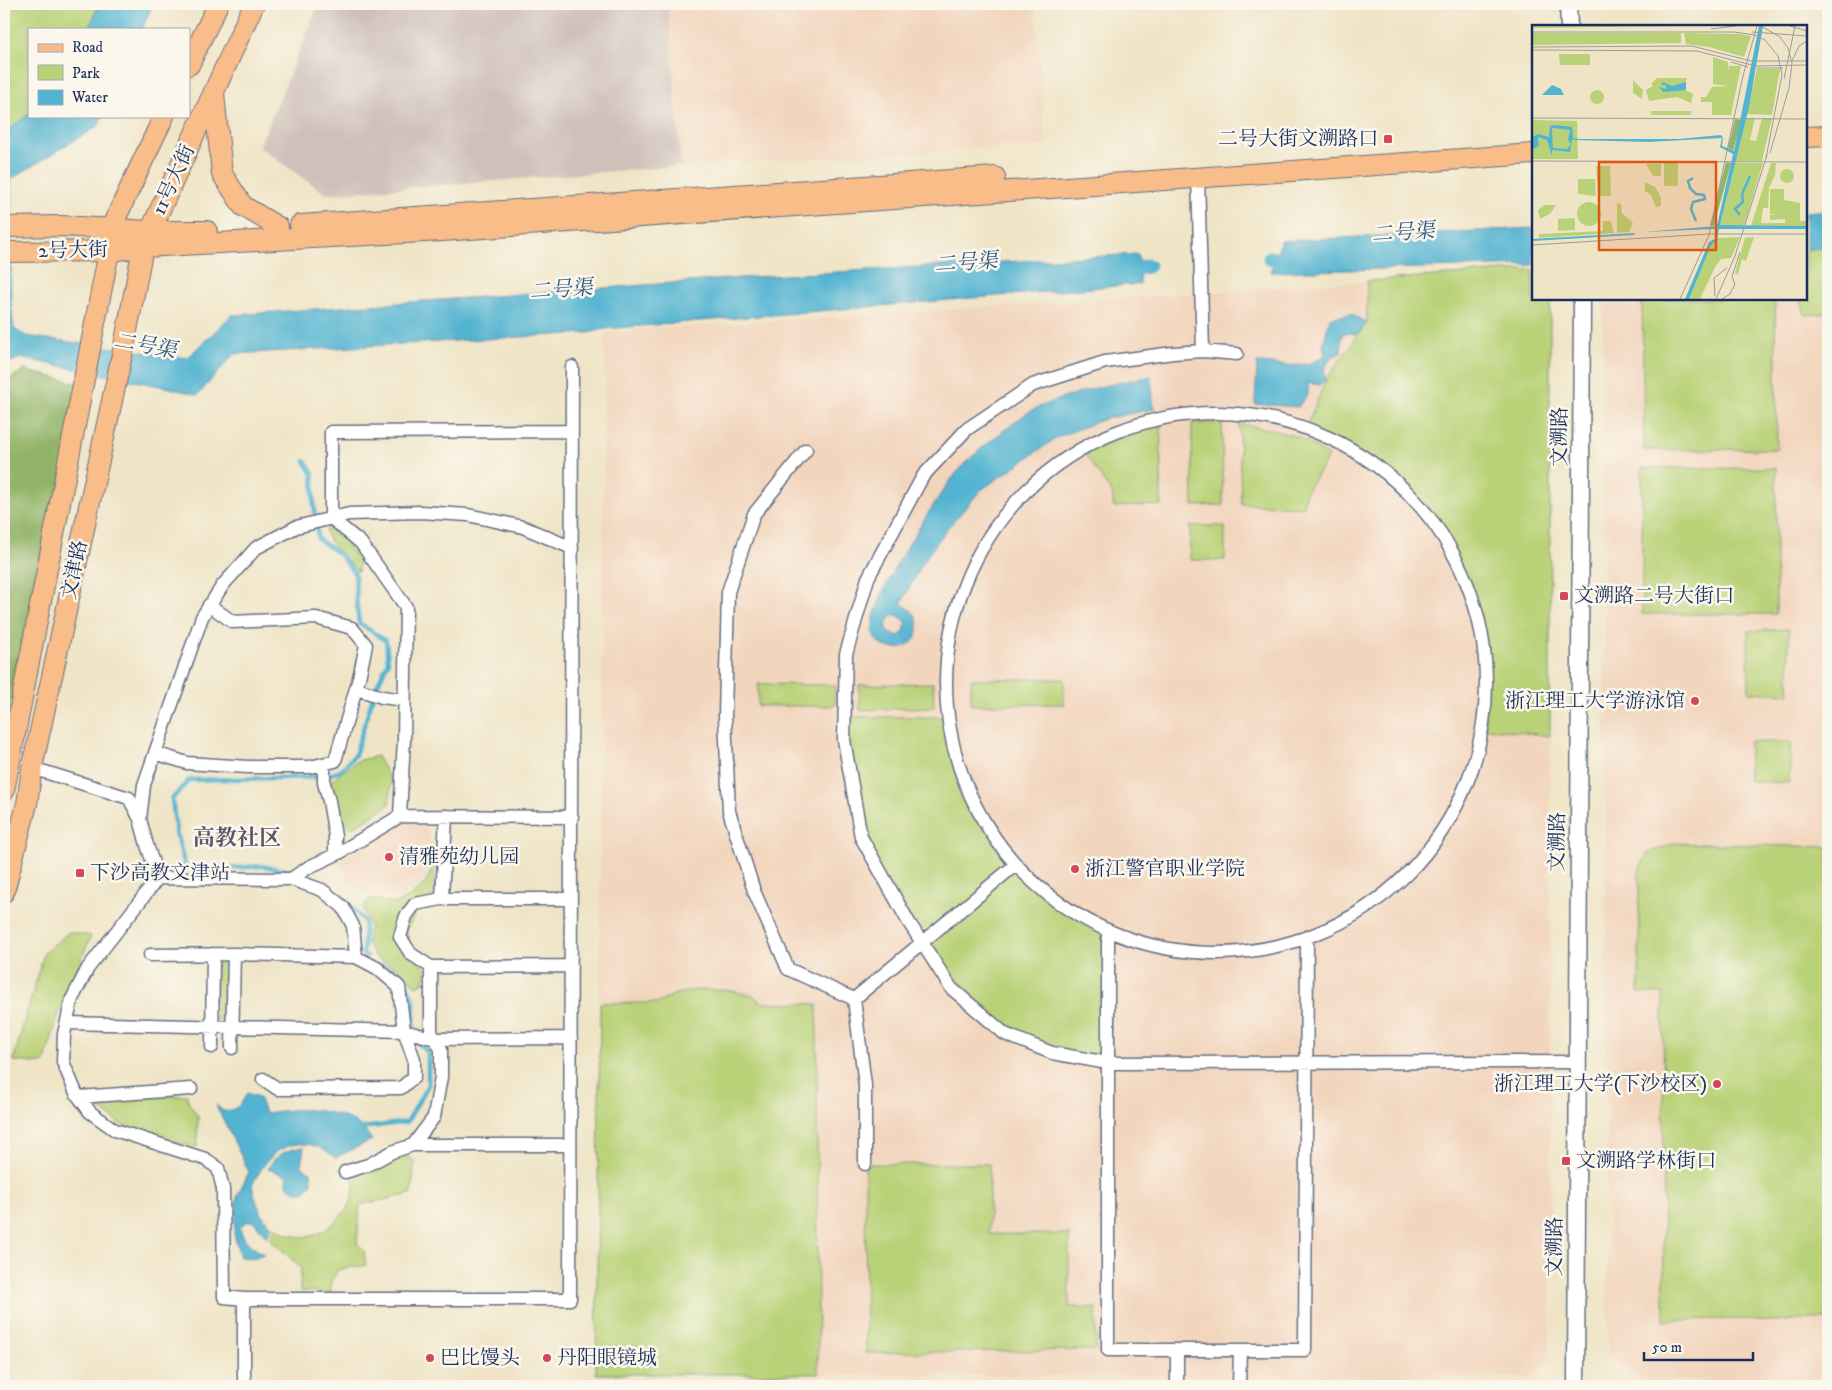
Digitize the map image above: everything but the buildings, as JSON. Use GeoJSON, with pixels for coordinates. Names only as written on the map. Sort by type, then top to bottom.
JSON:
{"type":"FeatureCollection","features":[{"type":"Feature","properties":{"kind":"main road"},"geometry":{"type":"LineString","coordinates":[[190,63],[218,4]]}},
{"type":"Feature","properties":{"kind":"main road","name":"11号大街"},"geometry":{"type":"LineString","coordinates":[[146,239],[254,4]]}},
{"type":"Feature","properties":{"kind":"main road"},"geometry":{"type":"LineString","coordinates":[[214,92],[222,174],[243,206],[278,227]]}},
{"type":"Feature","properties":{"kind":"main road","name":"11号大街"},"geometry":{"type":"LineString","coordinates":[[110,251],[111,228],[163,118]]}},
{"type":"Feature","properties":{"kind":"main road"},"geometry":{"type":"LineString","coordinates":[[1807,127],[1828,126]]}},
{"type":"Feature","properties":{"kind":"main road"},"geometry":{"type":"LineString","coordinates":[[1807,137],[1828,136]]}},
{"type":"Feature","properties":{"kind":"main road"},"geometry":{"type":"LineString","coordinates":[[146,239],[278,227],[1532,142]]}},
{"type":"Feature","properties":{"kind":"main road"},"geometry":{"type":"LineString","coordinates":[[146,239],[442,231],[1532,154]]}},
{"type":"Feature","properties":{"kind":"main road","name":"2号大街"},"geometry":{"type":"LineString","coordinates":[[4,227],[111,228],[146,239]]}},
{"type":"Feature","properties":{"kind":"main road","name":"2号大街"},"geometry":{"type":"LineString","coordinates":[[4,252],[110,251],[146,239]]}},
{"type":"Feature","properties":{"kind":"main road","name":"文津路"},"geometry":{"type":"LineString","coordinates":[[4,892],[27,804],[32,768],[146,239]]}},
{"type":"Feature","properties":{"kind":"main road","name":"文津路"},"geometry":{"type":"LineString","coordinates":[[4,791],[110,251]]}},
{"type":"Feature","properties":{"kind":"street"},"geometry":{"type":"LineString","coordinates":[[1568,4],[1569,25]]}},
{"type":"Feature","properties":{"kind":"street"},"geometry":{"type":"LineString","coordinates":[[1198,177],[1203,351]]}},
{"type":"Feature","properties":{"kind":"street","name":"文溯路"},"geometry":{"type":"LineString","coordinates":[[1576,1386],[1582,300]]}},
{"type":"Feature","properties":{"kind":"street"},"geometry":{"type":"LineString","coordinates":[[1237,354],[1203,351],[1105,362],[1033,385],[967,429],[923,476],[868,578],[846,654],[844,740],[861,837],[908,921],[952,988],[1005,1034],[1052,1053],[1108,1063],[1577,1062]]}},
{"type":"Feature","properties":{"kind":"street"},"geometry":{"type":"LineString","coordinates":[[158,878],[88,968],[72,999],[64,1034],[64,1062],[79,1097],[90,1112],[115,1130],[204,1159],[218,1168],[223,1189],[224,1297],[244,1299],[570,1299],[572,366]]}},
{"type":"Feature","properties":{"kind":"street"},"geometry":{"type":"LineString","coordinates":[[1232,412],[1306,427],[1374,462],[1429,514],[1468,579],[1487,652],[1485,728],[1462,800],[1420,863],[1362,912],[1293,943],[1218,954],[1142,944],[1108,930],[1073,914],[1014,866],[971,803],[947,732],[944,665],[944,656],[962,583],[1000,517],[1054,464],[1121,428],[1178,415],[1232,412]]}},
{"type":"Feature","properties":{"kind":"street"},"geometry":{"type":"LineString","coordinates":[[328,519],[331,432],[572,431]]}},
{"type":"Feature","properties":{"kind":"street"},"geometry":{"type":"LineString","coordinates":[[806,450],[754,514],[728,592],[725,716],[729,811],[754,891],[788,969],[854,999]]}},
{"type":"Feature","properties":{"kind":"street"},"geometry":{"type":"LineString","coordinates":[[140,819],[144,785],[202,617],[223,585],[256,548],[296,527],[349,514],[411,512],[468,516],[523,527],[572,548]]}},
{"type":"Feature","properties":{"kind":"street"},"geometry":{"type":"LineString","coordinates":[[328,519],[361,543],[406,607],[400,816]]}},
{"type":"Feature","properties":{"kind":"street"},"geometry":{"type":"LineString","coordinates":[[155,753],[187,763],[248,767],[310,767],[324,765],[335,761],[361,690],[366,645],[352,628],[316,618],[233,622],[209,605]]}},
{"type":"Feature","properties":{"kind":"street"},"geometry":{"type":"LineString","coordinates":[[361,690],[381,697],[404,700]]}},
{"type":"Feature","properties":{"kind":"street"},"geometry":{"type":"LineString","coordinates":[[324,765],[324,782],[335,836],[335,855]]}},
{"type":"Feature","properties":{"kind":"street"},"geometry":{"type":"LineString","coordinates":[[32,768],[129,798],[140,819],[158,878]]}},
{"type":"Feature","properties":{"kind":"street"},"geometry":{"type":"LineString","coordinates":[[291,879],[400,816],[572,817]]}},
{"type":"Feature","properties":{"kind":"street"},"geometry":{"type":"LineString","coordinates":[[442,899],[446,816]]}},
{"type":"Feature","properties":{"kind":"street"},"geometry":{"type":"LineString","coordinates":[[854,999],[1014,866]]}},
{"type":"Feature","properties":{"kind":"street"},"geometry":{"type":"LineString","coordinates":[[158,878],[291,879],[322,890],[344,907],[353,926],[356,957]]}},
{"type":"Feature","properties":{"kind":"street"},"geometry":{"type":"LineString","coordinates":[[570,899],[442,899],[415,904],[406,916],[400,937],[411,954],[432,967],[571,966]]}},
{"type":"Feature","properties":{"kind":"street"},"geometry":{"type":"LineString","coordinates":[[1108,930],[1108,1350],[1305,1350],[1307,937]]}},
{"type":"Feature","properties":{"kind":"street"},"geometry":{"type":"LineString","coordinates":[[212,1047],[214,954]]}},
{"type":"Feature","properties":{"kind":"street"},"geometry":{"type":"LineString","coordinates":[[232,1048],[234,954]]}},
{"type":"Feature","properties":{"kind":"street"},"geometry":{"type":"LineString","coordinates":[[150,955],[234,954],[356,957],[377,968],[399,987],[404,1031],[414,1059],[414,1077],[401,1088],[278,1089],[263,1079]]}},
{"type":"Feature","properties":{"kind":"street"},"geometry":{"type":"LineString","coordinates":[[413,1145],[434,1118],[441,1077],[441,1049],[432,1032],[432,967]]}},
{"type":"Feature","properties":{"kind":"street"},"geometry":{"type":"LineString","coordinates":[[854,999],[865,1085],[865,1164]]}},
{"type":"Feature","properties":{"kind":"street"},"geometry":{"type":"LineString","coordinates":[[67,1022],[404,1031],[436,1039],[571,1038]]}},
{"type":"Feature","properties":{"kind":"street"},"geometry":{"type":"LineString","coordinates":[[79,1097],[191,1089]]}},
{"type":"Feature","properties":{"kind":"street"},"geometry":{"type":"LineString","coordinates":[[344,1172],[368,1165],[392,1152],[413,1145],[570,1145]]}},
{"type":"Feature","properties":{"kind":"street"},"geometry":{"type":"LineString","coordinates":[[244,1299],[244,1386]]}},
{"type":"Feature","properties":{"kind":"street"},"geometry":{"type":"LineString","coordinates":[[1177,1350],[1177,1386]]}},
{"type":"Feature","properties":{"kind":"street"},"geometry":{"type":"LineString","coordinates":[[1239,1386],[1240,1350]]}},
{"type":"Feature","properties":{"kind":"shaded area"},"geometry":{"type":"Polygon","coordinates":[[[319,4],[668,4],[681,166],[326,194],[259,147],[319,4]]]}},
{"type":"Feature","properties":{"kind":"shaded area"},"geometry":{"type":"Polygon","coordinates":[[[668,4],[1035,4],[1046,145],[681,166],[668,4]]]}},
{"type":"Feature","properties":{"kind":"shaded area","name":"浙江理工大学(下沙校区)"},"geometry":{"type":"Polygon","coordinates":[[[1828,248],[1828,1380],[1643,1381],[1608,1355],[1603,300],[1807,300],[1807,249],[1828,248]]]}},
{"type":"Feature","properties":{"kind":"shaded area","name":"浙江警官职业学院"},"geometry":{"type":"Polygon","coordinates":[[[1532,269],[1532,300],[1550,300],[1550,1359],[1534,1377],[596,1374],[605,332],[1532,269]]]}},
{"type":"Feature","properties":{"kind":"shaded area","name":"清雅苑幼儿园"},"geometry":{"type":"Polygon","coordinates":[[[414,816],[427,830],[434,852],[423,881],[400,899],[374,897],[352,883],[337,862],[414,816]]]}},
{"type":"Feature","properties":{"kind":"green space"},"geometry":{"type":"Polygon","coordinates":[[[4,4],[131,4],[121,28],[28,28],[28,118],[4,177],[4,4]]]}},
{"type":"Feature","properties":{"kind":"green space"},"geometry":{"type":"Polygon","coordinates":[[[1828,248],[1828,313],[1806,315],[1799,300],[1807,300],[1807,249],[1828,248]]]}},
{"type":"Feature","properties":{"kind":"green space"},"geometry":{"type":"Polygon","coordinates":[[[1532,269],[1532,300],[1550,300],[1550,736],[1485,728],[1487,652],[1468,579],[1429,513],[1374,462],[1306,427],[1326,380],[1367,323],[1367,281],[1532,269]]]}},
{"type":"Feature","properties":{"kind":"green space"},"geometry":{"type":"Polygon","coordinates":[[[1642,300],[1775,300],[1777,449],[1644,450],[1642,300]]]}},
{"type":"Feature","properties":{"kind":"green space"},"geometry":{"type":"Polygon","coordinates":[[[24,370],[89,386],[4,732],[4,382],[24,370]]]}},
{"type":"Feature","properties":{"kind":"green space"},"geometry":{"type":"Polygon","coordinates":[[[1192,423],[1222,423],[1223,505],[1193,506],[1192,423]]]}},
{"type":"Feature","properties":{"kind":"green space"},"geometry":{"type":"Polygon","coordinates":[[[1239,424],[1269,429],[1298,437],[1329,456],[1306,492],[1303,507],[1241,504],[1239,424]]]}},
{"type":"Feature","properties":{"kind":"green space"},"geometry":{"type":"Polygon","coordinates":[[[1161,426],[1161,505],[1113,507],[1113,495],[1085,454],[1122,437],[1161,426]]]}},
{"type":"Feature","properties":{"kind":"green space"},"geometry":{"type":"Polygon","coordinates":[[[1642,468],[1776,468],[1776,614],[1642,614],[1642,468]]]}},
{"type":"Feature","properties":{"kind":"green space"},"geometry":{"type":"Polygon","coordinates":[[[334,525],[359,562],[358,572],[330,542],[325,531],[334,525]]]}},
{"type":"Feature","properties":{"kind":"green space"},"geometry":{"type":"Polygon","coordinates":[[[1190,526],[1225,526],[1225,560],[1190,560],[1190,526]]]}},
{"type":"Feature","properties":{"kind":"green space"},"geometry":{"type":"Polygon","coordinates":[[[1789,629],[1789,694],[1749,692],[1748,631],[1789,629]]]}},
{"type":"Feature","properties":{"kind":"green space"},"geometry":{"type":"Polygon","coordinates":[[[971,679],[1064,679],[1064,704],[971,705],[971,679]]]}},
{"type":"Feature","properties":{"kind":"green space"},"geometry":{"type":"Polygon","coordinates":[[[933,683],[934,707],[860,710],[859,685],[933,683]]]}},
{"type":"Feature","properties":{"kind":"green space"},"geometry":{"type":"Polygon","coordinates":[[[758,684],[835,685],[835,706],[758,706],[758,684]]]}},
{"type":"Feature","properties":{"kind":"green space"},"geometry":{"type":"Polygon","coordinates":[[[845,717],[947,717],[947,732],[971,803],[1014,866],[1073,914],[1108,930],[1108,1063],[1005,1034],[951,988],[861,837],[845,717]]]}},
{"type":"Feature","properties":{"kind":"green space"},"geometry":{"type":"Polygon","coordinates":[[[1749,742],[1791,742],[1789,783],[1749,781],[1749,742]]]}},
{"type":"Feature","properties":{"kind":"green space"},"geometry":{"type":"Polygon","coordinates":[[[377,756],[391,781],[389,805],[352,828],[334,812],[325,785],[357,761],[377,756]]]}},
{"type":"Feature","properties":{"kind":"green space"},"geometry":{"type":"Polygon","coordinates":[[[1675,843],[1828,847],[1828,1319],[1800,1319],[1779,1322],[1747,1319],[1664,1320],[1663,993],[1639,993],[1639,870],[1648,853],[1675,843]]]}},
{"type":"Feature","properties":{"kind":"green space"},"geometry":{"type":"Polygon","coordinates":[[[434,863],[435,886],[431,908],[417,911],[406,930],[411,947],[426,970],[424,982],[416,986],[401,970],[375,957],[367,943],[370,926],[363,908],[370,898],[395,904],[411,896],[426,882],[434,863]]]}},
{"type":"Feature","properties":{"kind":"green space"},"geometry":{"type":"Polygon","coordinates":[[[69,932],[91,936],[60,1010],[44,1064],[13,1061],[44,953],[69,932]]]}},
{"type":"Feature","properties":{"kind":"green space"},"geometry":{"type":"Polygon","coordinates":[[[217,960],[229,960],[227,1021],[215,1020],[217,960]]]}},
{"type":"Feature","properties":{"kind":"green space"},"geometry":{"type":"Polygon","coordinates":[[[695,990],[726,990],[752,995],[762,1003],[817,1004],[818,1374],[596,1374],[600,1003],[658,1003],[675,994],[695,990]]]}},
{"type":"Feature","properties":{"kind":"green space"},"geometry":{"type":"Polygon","coordinates":[[[187,1095],[189,1104],[198,1116],[197,1147],[159,1138],[122,1125],[91,1102],[187,1095]]]}},
{"type":"Feature","properties":{"kind":"green space"},"geometry":{"type":"Polygon","coordinates":[[[403,1154],[415,1161],[411,1194],[360,1205],[357,1243],[364,1251],[366,1265],[338,1270],[331,1281],[331,1293],[300,1291],[301,1268],[271,1240],[274,1227],[299,1237],[314,1235],[329,1228],[343,1213],[352,1199],[353,1172],[403,1154]]]}},
{"type":"Feature","properties":{"kind":"green space"},"geometry":{"type":"Polygon","coordinates":[[[865,1164],[989,1164],[989,1234],[1069,1234],[1069,1307],[1096,1308],[1096,1350],[866,1353],[865,1164]]]}},
{"type":"Feature","properties":{"kind":"water"},"geometry":{"type":"Polygon","coordinates":[[[99,4],[153,4],[142,28],[89,28],[99,4]]]}},
{"type":"Feature","properties":{"kind":"water"},"geometry":{"type":"Polygon","coordinates":[[[28,115],[28,118],[102,118],[98,126],[11,179],[11,303],[14,329],[26,336],[187,358],[232,315],[769,276],[1138,254],[1140,284],[605,329],[588,333],[234,354],[198,395],[20,358],[4,365],[4,133],[28,115]]]}},
{"type":"Feature","properties":{"kind":"water"},"geometry":{"type":"Polygon","coordinates":[[[1828,210],[1828,248],[1807,249],[1807,212],[1828,210]]]}},
{"type":"Feature","properties":{"kind":"water"},"geometry":{"type":"Polygon","coordinates":[[[1532,228],[1532,265],[1271,272],[1281,241],[1532,228]]]}},
{"type":"Feature","properties":{"kind":"water"},"geometry":{"type":"Polygon","coordinates":[[[1351,314],[1367,323],[1358,334],[1342,333],[1341,353],[1331,357],[1324,370],[1326,380],[1319,385],[1308,383],[1308,394],[1298,407],[1255,404],[1257,363],[1301,365],[1317,360],[1325,355],[1323,345],[1330,318],[1351,314]]]}},
{"type":"Feature","properties":{"kind":"water"},"geometry":{"type":"Polygon","coordinates":[[[1151,376],[1154,409],[1104,419],[1058,437],[981,490],[947,529],[923,562],[901,604],[911,610],[916,618],[918,626],[917,635],[913,641],[906,646],[890,648],[876,640],[873,632],[873,623],[880,598],[893,571],[944,489],[970,459],[1002,432],[1035,409],[1078,393],[1151,376]],[[893,616],[888,621],[887,628],[889,633],[899,636],[904,632],[906,622],[899,616],[893,616]]]}},
{"type":"Feature","properties":{"kind":"water"},"geometry":{"type":"Polygon","coordinates":[[[247,1093],[259,1097],[265,1113],[290,1110],[328,1112],[352,1121],[363,1128],[372,1140],[335,1158],[321,1148],[304,1144],[287,1146],[272,1156],[261,1169],[252,1185],[261,1213],[272,1226],[267,1237],[253,1221],[245,1222],[240,1228],[243,1237],[249,1244],[264,1254],[253,1258],[240,1257],[234,1234],[237,1196],[249,1172],[216,1105],[223,1111],[236,1108],[241,1104],[247,1093]]]}},
{"type":"Feature","properties":{"kind":"water"},"geometry":{"type":"Polygon","coordinates":[[[304,1147],[301,1166],[311,1172],[312,1183],[304,1192],[297,1192],[287,1185],[287,1176],[268,1169],[278,1156],[293,1149],[304,1147]]]}},
{"type":"Feature","properties":{"kind":"waterway"},"geometry":{"type":"LineString","coordinates":[[1270,258],[1275,259]]}},
{"type":"Feature","properties":{"kind":"waterway"},"geometry":{"type":"LineString","coordinates":[[1139,268],[1148,266]]}},
{"type":"Feature","properties":{"kind":"waterway"},"geometry":{"type":"LineString","coordinates":[[296,872],[261,866],[206,870],[185,866],[176,833],[172,799],[189,780],[323,777],[340,771],[355,755],[375,690],[388,662],[386,641],[359,623],[355,574],[340,555],[318,539],[313,474],[305,461]]}},
{"type":"Feature","properties":{"kind":"waterway"},"geometry":{"type":"LineString","coordinates":[[304,874],[330,888],[365,922],[363,954],[367,956]]}},
{"type":"Feature","properties":{"kind":"waterway"},"geometry":{"type":"LineString","coordinates":[[363,1128],[407,1122],[428,1085],[428,1052],[414,1039],[414,1001],[403,976],[382,965]]}},
{"type":"Feature","properties":{"kind":"place","name":"二号大街文溯路口"},"geometry":{"type":"Point","coordinates":[1388,139]}},
{"type":"Feature","properties":{"kind":"place","name":"文溯路二号大街口"},"geometry":{"type":"Point","coordinates":[1564,596]}},
{"type":"Feature","properties":{"kind":"place","name":"浙江理工大学游泳馆"},"geometry":{"type":"Point","coordinates":[1695,701]}},
{"type":"Feature","properties":{"kind":"place","name":"清雅苑幼儿园"},"geometry":{"type":"Point","coordinates":[389,857]}},
{"type":"Feature","properties":{"kind":"place","name":"浙江警官职业学院"},"geometry":{"type":"Point","coordinates":[1075,869]}},
{"type":"Feature","properties":{"kind":"place","name":"下沙高教文津站"},"geometry":{"type":"Point","coordinates":[80,873]}},
{"type":"Feature","properties":{"kind":"place","name":"浙江理工大学(下沙校区)"},"geometry":{"type":"Point","coordinates":[1717,1084]}},
{"type":"Feature","properties":{"kind":"place","name":"文溯路学林街口"},"geometry":{"type":"Point","coordinates":[1566,1161]}},
{"type":"Feature","properties":{"kind":"place","name":"巴比馒头"},"geometry":{"type":"Point","coordinates":[430,1358]}},
{"type":"Feature","properties":{"kind":"place","name":"丹阳眼镜城"},"geometry":{"type":"Point","coordinates":[547,1358]}},
{"type":"Feature","properties":{"kind":"district","name":"高教社区"},"geometry":{"type":"Point","coordinates":[237,838]}},
{"type":"Feature","properties":{"kind":"water label","name":"二号渠"},"geometry":{"type":"Point","coordinates":[1403,233]}},
{"type":"Feature","properties":{"kind":"water label","name":"二号渠"},"geometry":{"type":"Point","coordinates":[966,263]}},
{"type":"Feature","properties":{"kind":"water label","name":"二号渠"},"geometry":{"type":"Point","coordinates":[561,290]}},
{"type":"Feature","properties":{"kind":"water label","name":"二号渠"},"geometry":{"type":"Point","coordinates":[145,346]}}]}
